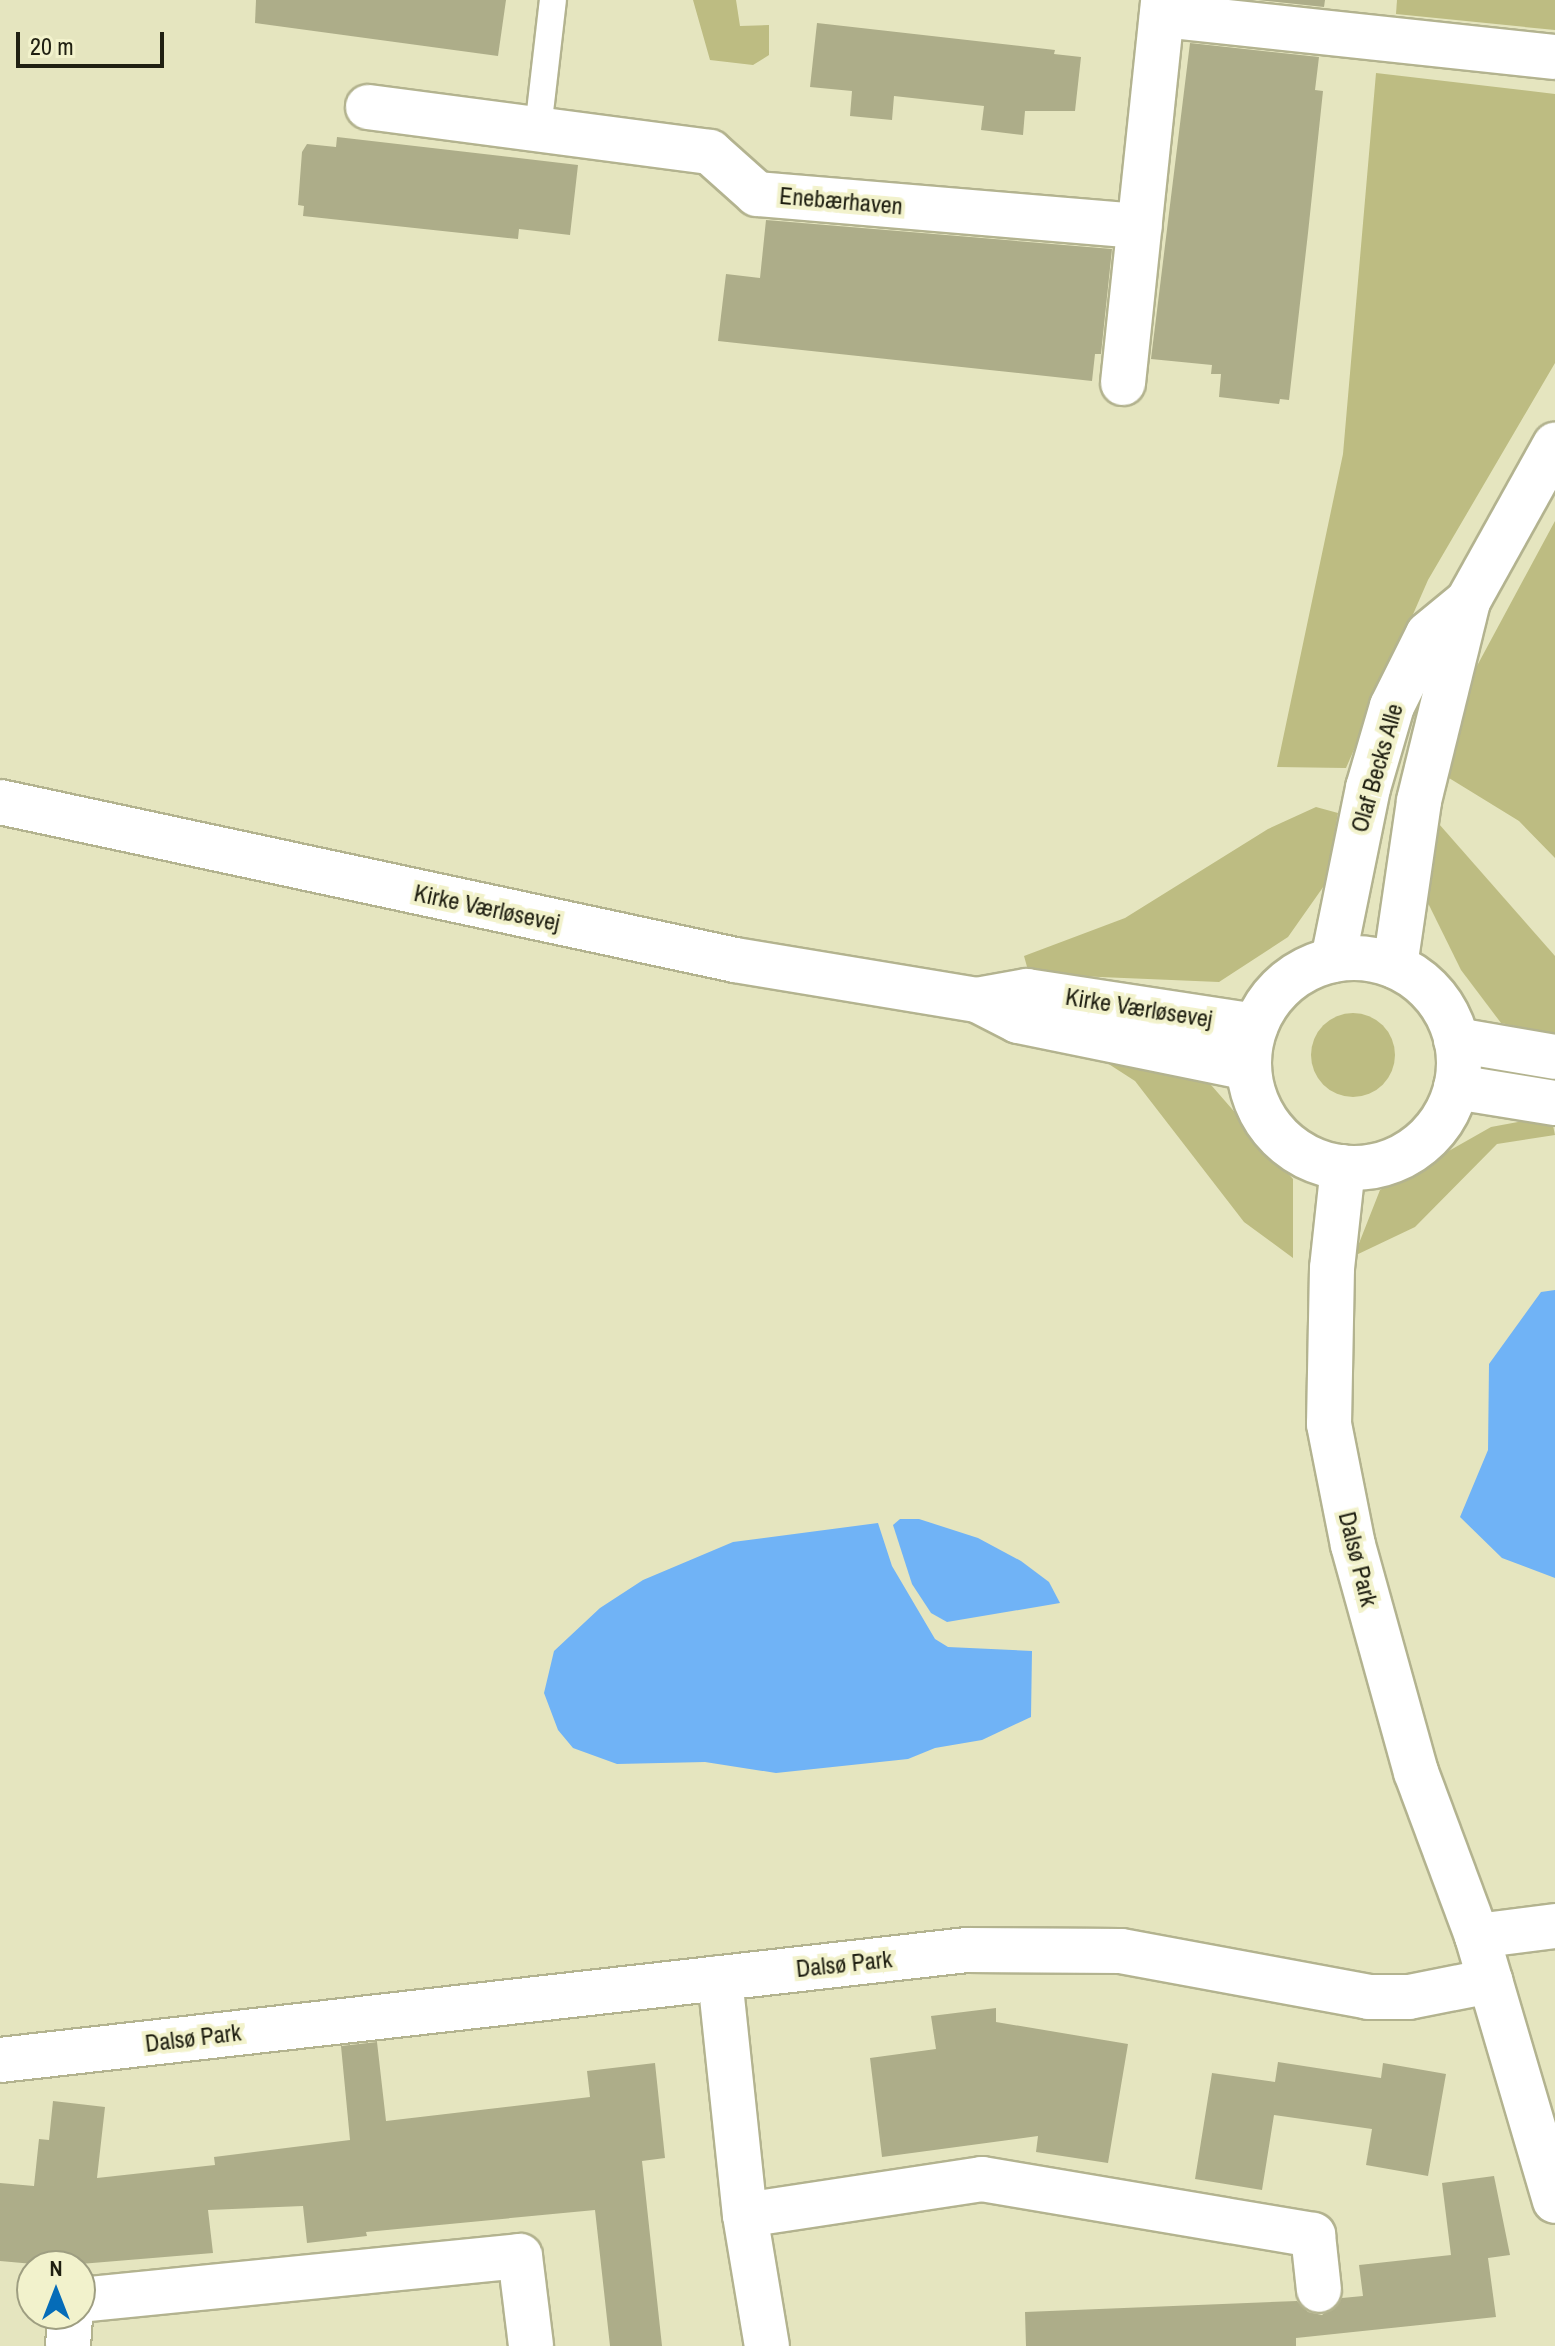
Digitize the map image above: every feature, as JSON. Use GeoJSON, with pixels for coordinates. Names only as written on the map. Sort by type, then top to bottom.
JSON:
{"type":"FeatureCollection","features":[{"type":"Feature","properties":{"kind":"street"},"geometry":{"type":"LineString","coordinates":[[1123,383],[1163,8],[1555,57]]}},
{"type":"Feature","properties":{"kind":"street","name":"Enebærhaven"},"geometry":{"type":"LineString","coordinates":[[368,107],[710,152],[757,194],[1140,226]]}},
{"type":"Feature","properties":{"kind":"street","name":"Olaf Becks Alle"},"geometry":{"type":"LineString","coordinates":[[1395,966],[1419,801],[1468,601],[1555,445]]}},
{"type":"Feature","properties":{"kind":"street","name":"Olaf Becks Alle"},"geometry":{"type":"LineString","coordinates":[[1333,960],[1368,788],[1392,706],[1428,634],[1468,601]]}},
{"type":"Feature","properties":{"kind":"street","name":"Kirke Værløsevej"},"geometry":{"type":"LineString","coordinates":[[0,802],[721,957],[977,1000],[1027,991],[1252,1047]]}},
{"type":"Feature","properties":{"kind":"street"},"geometry":{"type":"LineString","coordinates":[[1354,957],[1395,966],[1438,1000],[1456,1040],[1456,1087],[1442,1119],[1410,1151],[1378,1165],[1343,1167],[1310,1158],[1281,1139],[1256,1101],[1252,1047],[1285,983],[1333,960],[1354,957]]}},
{"type":"Feature","properties":{"kind":"street"},"geometry":{"type":"LineString","coordinates":[[1456,1040],[1555,1057]]}},
{"type":"Feature","properties":{"kind":"street"},"geometry":{"type":"LineString","coordinates":[[1456,1087],[1555,1103]]}},
{"type":"Feature","properties":{"kind":"street","name":"Dalsø Park"},"geometry":{"type":"LineString","coordinates":[[1343,1167],[1332,1268],[1329,1424],[1353,1545],[1416,1772],[1477,1936],[1555,2201]]}},
{"type":"Feature","properties":{"kind":"street"},"geometry":{"type":"LineString","coordinates":[[1477,1936],[1555,1926]]}},
{"type":"Feature","properties":{"kind":"street","name":"Dalsø Park"},"geometry":{"type":"LineString","coordinates":[[0,2060],[967,1950],[1121,1951],[1368,1997],[1409,1997],[1490,1981]]}},
{"type":"Feature","properties":{"kind":"street"},"geometry":{"type":"LineString","coordinates":[[720,1978],[745,2215],[767,2346]]}},
{"type":"Feature","properties":{"kind":"street"},"geometry":{"type":"LineString","coordinates":[[745,2215],[982,2179],[1313,2235],[1319,2290]]}},
{"type":"Feature","properties":{"kind":"street"},"geometry":{"type":"LineString","coordinates":[[96,2298],[520,2256],[531,2346]]}},
{"type":"Feature","properties":{"kind":"lane"},"geometry":{"type":"LineString","coordinates":[[538,129],[553,0]]}},
{"type":"Feature","properties":{"kind":"shaded area"},"geometry":{"type":"Polygon","coordinates":[[[693,0],[736,0],[740,26],[769,25],[769,55],[753,65],[710,60],[693,0]]]}},
{"type":"Feature","properties":{"kind":"shaded area"},"geometry":{"type":"Polygon","coordinates":[[[1397,0],[1555,0],[1555,30],[1396,14],[1397,0]]]}},
{"type":"Feature","properties":{"kind":"shaded area"},"geometry":{"type":"Polygon","coordinates":[[[1376,73],[1555,94],[1555,363],[1428,580],[1346,768],[1277,767],[1343,454],[1376,73]]]}},
{"type":"Feature","properties":{"kind":"shaded area"},"geometry":{"type":"Polygon","coordinates":[[[1555,521],[1555,858],[1519,821],[1449,778],[1471,677],[1555,521]]]}},
{"type":"Feature","properties":{"kind":"shaded area"},"geometry":{"type":"Polygon","coordinates":[[[1316,807],[1338,813],[1326,883],[1288,937],[1219,982],[1029,974],[1024,956],[1125,918],[1268,829],[1316,807]]]}},
{"type":"Feature","properties":{"kind":"shaded area"},"geometry":{"type":"Polygon","coordinates":[[[1439,824],[1555,956],[1555,1035],[1501,1023],[1461,970],[1424,895],[1439,824]]]}},
{"type":"Feature","properties":{"kind":"shaded area"},"geometry":{"type":"Polygon","coordinates":[[[1353,1013],[1369,1016],[1383,1025],[1392,1039],[1395,1055],[1392,1071],[1383,1085],[1369,1094],[1353,1097],[1337,1094],[1323,1085],[1314,1071],[1311,1055],[1314,1039],[1323,1025],[1337,1016],[1353,1013]]]}},
{"type":"Feature","properties":{"kind":"shaded area"},"geometry":{"type":"Polygon","coordinates":[[[1090,1052],[1205,1078],[1293,1179],[1293,1258],[1244,1222],[1135,1081],[1090,1052]]]}},
{"type":"Feature","properties":{"kind":"shaded area"},"geometry":{"type":"Polygon","coordinates":[[[1551,1116],[1555,1135],[1497,1144],[1415,1227],[1354,1256],[1380,1190],[1491,1127],[1551,1116]]]}},
{"type":"Feature","properties":{"kind":"water"},"geometry":{"type":"Polygon","coordinates":[[[1555,1290],[1555,1578],[1502,1558],[1460,1517],[1488,1450],[1489,1364],[1541,1292],[1555,1290]]]}},
{"type":"Feature","properties":{"kind":"water"},"geometry":{"type":"Polygon","coordinates":[[[900,1519],[919,1519],[978,1538],[1021,1561],[1049,1582],[1060,1603],[947,1622],[931,1613],[912,1584],[893,1525],[900,1519]]]}},
{"type":"Feature","properties":{"kind":"water"},"geometry":{"type":"Polygon","coordinates":[[[878,1523],[892,1566],[935,1639],[948,1647],[1032,1651],[1031,1717],[982,1740],[935,1748],[908,1759],[776,1773],[705,1762],[617,1764],[573,1748],[558,1730],[544,1693],[554,1651],[600,1608],[643,1580],[733,1542],[878,1523]]]}},
{"type":"Feature","properties":{"kind":"building"},"geometry":{"type":"Polygon","coordinates":[[[256,0],[506,0],[498,56],[255,23],[256,0]]]}},
{"type":"Feature","properties":{"kind":"building"},"geometry":{"type":"Polygon","coordinates":[[[1257,0],[1325,0],[1324,7],[1257,0]]]}},
{"type":"Feature","properties":{"kind":"building"},"geometry":{"type":"Polygon","coordinates":[[[817,23],[1055,50],[1054,54],[1081,57],[1075,111],[1025,111],[1023,135],[981,130],[984,106],[894,96],[892,120],[850,116],[852,91],[810,87],[817,23]]]}},
{"type":"Feature","properties":{"kind":"building"},"geometry":{"type":"Polygon","coordinates":[[[1190,43],[1319,57],[1315,90],[1323,91],[1289,400],[1280,399],[1279,404],[1219,397],[1221,374],[1211,374],[1212,365],[1151,359],[1190,43]]]}},
{"type":"Feature","properties":{"kind":"building"},"geometry":{"type":"Polygon","coordinates":[[[337,137],[578,165],[570,235],[519,229],[518,239],[303,216],[304,206],[298,205],[302,152],[307,144],[336,147],[337,137]]]}},
{"type":"Feature","properties":{"kind":"building"},"geometry":{"type":"Polygon","coordinates":[[[766,220],[1112,249],[1101,354],[1095,354],[1092,381],[718,341],[726,274],[760,278],[766,220]]]}},
{"type":"Feature","properties":{"kind":"building"},"geometry":{"type":"Polygon","coordinates":[[[996,2008],[996,2022],[1128,2044],[1108,2163],[1036,2152],[1038,2136],[882,2157],[870,2058],[936,2049],[931,2016],[996,2008]]]}},
{"type":"Feature","properties":{"kind":"building"},"geometry":{"type":"Polygon","coordinates":[[[377,2042],[386,2121],[590,2097],[587,2071],[655,2063],[665,2158],[642,2161],[662,2346],[610,2346],[595,2210],[366,2232],[367,2236],[307,2243],[303,2206],[208,2210],[213,2253],[96,2263],[96,2250],[16,2250],[16,2262],[0,2261],[0,2183],[34,2186],[39,2139],[49,2140],[53,2101],[105,2107],[97,2178],[215,2165],[214,2157],[350,2140],[341,2046],[377,2042]]]}},
{"type":"Feature","properties":{"kind":"building"},"geometry":{"type":"Polygon","coordinates":[[[1278,2062],[1381,2078],[1383,2063],[1446,2074],[1428,2176],[1366,2165],[1372,2129],[1274,2115],[1262,2190],[1195,2179],[1212,2073],[1275,2082],[1278,2062]]]}},
{"type":"Feature","properties":{"kind":"building"},"geometry":{"type":"Polygon","coordinates":[[[1494,2176],[1510,2255],[1488,2258],[1496,2317],[1296,2338],[1296,2346],[1026,2346],[1025,2312],[1297,2301],[1308,2312],[1322,2315],[1342,2298],[1363,2296],[1359,2265],[1451,2255],[1442,2183],[1494,2176]]]}}]}
